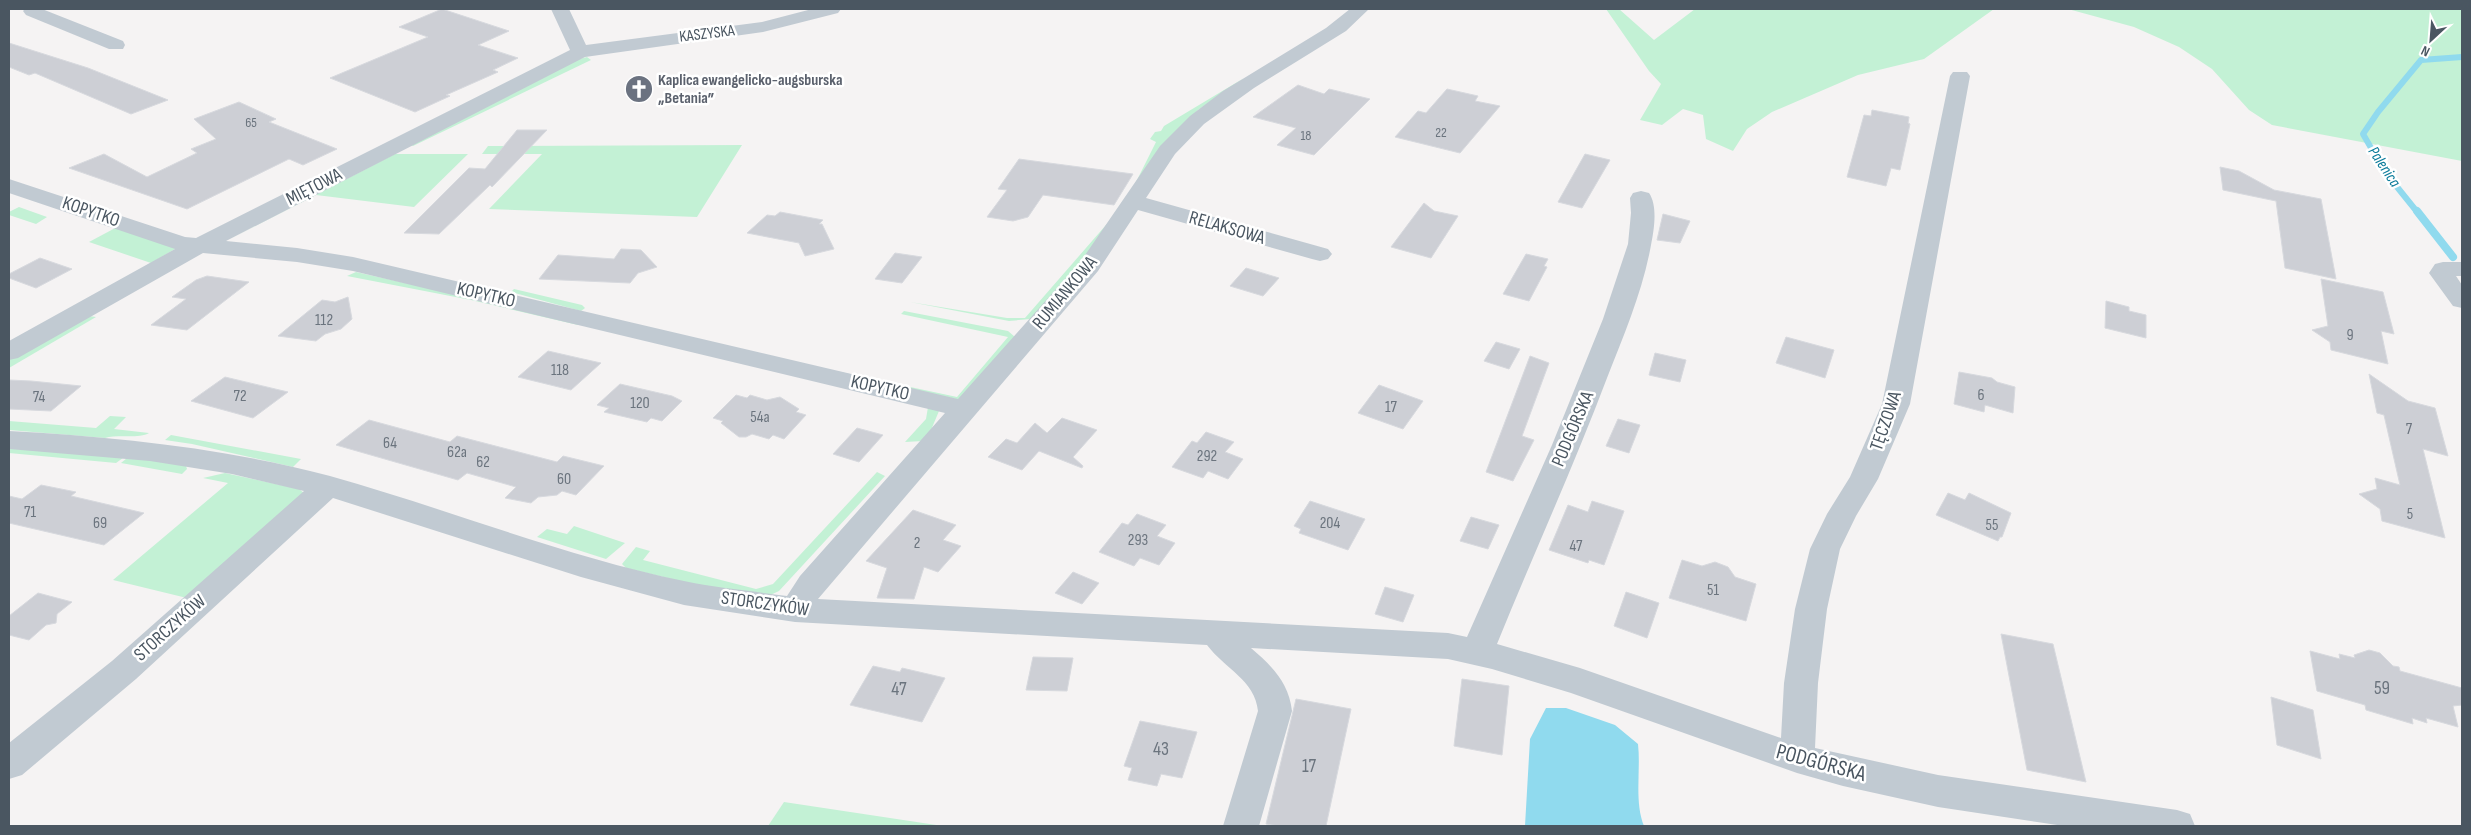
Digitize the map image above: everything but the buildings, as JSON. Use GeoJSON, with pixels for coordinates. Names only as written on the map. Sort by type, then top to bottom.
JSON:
{"type":"FeatureCollection","features":[{"type":"Feature","properties":{"kind":"street"},"geometry":{"type":"LineString","coordinates":[[560,9],[580,52]]}},
{"type":"Feature","properties":{"kind":"street","name":"KASZYSKA"},"geometry":{"type":"LineString","coordinates":[[580,52],[763,26],[832,9]]}},
{"type":"Feature","properties":{"kind":"street","name":"RUMIANKOWA"},"geometry":{"type":"LineString","coordinates":[[795,610],[810,584],[1090,266],[1167,150],[1193,122],[1213,105],[1346,23],[1360,9]]}},
{"type":"Feature","properties":{"kind":"street"},"geometry":{"type":"LineString","coordinates":[[29,12],[116,45]]}},
{"type":"Feature","properties":{"kind":"street","name":"MIĘTOWA"},"geometry":{"type":"LineString","coordinates":[[9,352],[197,246],[580,52]]}},
{"type":"Feature","properties":{"kind":"street","name":"TĘCZOWA"},"geometry":{"type":"LineString","coordinates":[[1797,758],[1801,683],[1811,610],[1823,558],[1842,514],[1864,479],[1881,444],[1896,404],[1960,76]]}},
{"type":"Feature","properties":{"kind":"street","name":"KOPYTKO"},"geometry":{"type":"LineString","coordinates":[[9,186],[197,246],[297,255],[353,264],[965,409]]}},
{"type":"Feature","properties":{"kind":"street","name":"PODGÓRSKA"},"geometry":{"type":"LineString","coordinates":[[1477,652],[1522,544],[1580,417],[1609,338],[1635,262],[1644,216],[1641,198]]}},
{"type":"Feature","properties":{"kind":"street","name":"RELAKSOWA"},"geometry":{"type":"LineString","coordinates":[[1134,202],[1320,254]]}},
{"type":"Feature","properties":{"kind":"street"},"geometry":{"type":"LineString","coordinates":[[2462,269],[2444,269],[2441,273],[2462,301]]}},
{"type":"Feature","properties":{"kind":"street","name":"STORCZYKÓW"},"geometry":{"type":"LineString","coordinates":[[9,440],[176,454],[232,464],[328,486],[590,568],[684,593],[795,610],[1217,634]]}},
{"type":"Feature","properties":{"kind":"street","name":"STORCZYKÓW"},"geometry":{"type":"LineString","coordinates":[[9,764],[124,670],[328,486]]}},
{"type":"Feature","properties":{"kind":"street"},"geometry":{"type":"LineString","coordinates":[[1217,634],[1223,644],[1254,669],[1268,684],[1275,698],[1275,711],[1241,826]]}},
{"type":"Feature","properties":{"kind":"street","name":"PODGÓRSKA"},"geometry":{"type":"LineString","coordinates":[[1217,634],[1448,646],[1510,660],[1797,758],[1930,790],[2177,826]]}},
{"type":"Feature","properties":{"kind":"green space"},"geometry":{"type":"Polygon","coordinates":[[[1606,9],[1619,9],[1654,40],[1695,9],[1994,9],[1924,59],[1858,75],[1772,112],[1747,129],[1733,151],[1706,139],[1703,115],[1683,109],[1662,125],[1640,120],[1661,84],[1649,71],[1606,9]]]}},
{"type":"Feature","properties":{"kind":"green space"},"geometry":{"type":"Polygon","coordinates":[[[2068,9],[2462,9],[2462,161],[2272,125],[2249,110],[2212,69],[2179,47],[2134,27],[2068,9]]]}},
{"type":"Feature","properties":{"kind":"green space"},"geometry":{"type":"Polygon","coordinates":[[[587,57],[591,60],[413,146],[408,143],[579,59],[587,57]]]}},
{"type":"Feature","properties":{"kind":"green space"},"geometry":{"type":"Polygon","coordinates":[[[1244,78],[1198,110],[1164,144],[1127,200],[1156,142],[1150,139],[1155,132],[1161,131],[1164,126],[1244,78]]]}},
{"type":"Feature","properties":{"kind":"green space"},"geometry":{"type":"Polygon","coordinates":[[[742,145],[697,217],[489,209],[542,154],[482,154],[488,146],[742,145]]]}},
{"type":"Feature","properties":{"kind":"green space"},"geometry":{"type":"Polygon","coordinates":[[[395,154],[468,154],[414,207],[316,195],[226,241],[395,154]]]}},
{"type":"Feature","properties":{"kind":"green space"},"geometry":{"type":"Polygon","coordinates":[[[1125,204],[1084,265],[1030,319],[1009,321],[910,302],[1007,318],[1025,318],[1125,204]]]}},
{"type":"Feature","properties":{"kind":"green space"},"geometry":{"type":"Polygon","coordinates":[[[19,207],[47,217],[36,224],[9,215],[9,212],[19,207]]]}},
{"type":"Feature","properties":{"kind":"green space"},"geometry":{"type":"Polygon","coordinates":[[[119,226],[172,245],[175,249],[151,263],[89,242],[119,226]]]}},
{"type":"Feature","properties":{"kind":"green space"},"geometry":{"type":"Polygon","coordinates":[[[356,272],[579,322],[578,325],[471,300],[347,276],[356,272]]]}},
{"type":"Feature","properties":{"kind":"green space"},"geometry":{"type":"Polygon","coordinates":[[[514,289],[582,305],[585,308],[581,311],[511,292],[514,289]]]}},
{"type":"Feature","properties":{"kind":"green space"},"geometry":{"type":"Polygon","coordinates":[[[904,311],[1008,331],[1015,337],[961,399],[784,360],[957,397],[1008,337],[901,314],[904,311]]]}},
{"type":"Feature","properties":{"kind":"green space"},"geometry":{"type":"Polygon","coordinates":[[[82,315],[96,317],[9,368],[9,356],[82,315]]]}},
{"type":"Feature","properties":{"kind":"green space"},"geometry":{"type":"Polygon","coordinates":[[[928,407],[939,411],[931,430],[923,441],[905,442],[926,419],[928,407]]]}},
{"type":"Feature","properties":{"kind":"green space"},"geometry":{"type":"Polygon","coordinates":[[[110,416],[126,417],[114,429],[149,433],[140,436],[105,438],[9,430],[9,421],[96,428],[110,416]]]}},
{"type":"Feature","properties":{"kind":"green space"},"geometry":{"type":"Polygon","coordinates":[[[171,435],[301,459],[293,467],[192,444],[165,440],[171,435]]]}},
{"type":"Feature","properties":{"kind":"green space"},"geometry":{"type":"Polygon","coordinates":[[[9,446],[127,455],[116,463],[9,453],[9,446]]]}},
{"type":"Feature","properties":{"kind":"green space"},"geometry":{"type":"Polygon","coordinates":[[[132,454],[186,466],[187,469],[182,474],[121,463],[132,454]]]}},
{"type":"Feature","properties":{"kind":"green space"},"geometry":{"type":"Polygon","coordinates":[[[877,472],[885,476],[779,591],[766,597],[742,596],[626,568],[622,564],[636,547],[650,551],[643,560],[756,589],[773,584],[877,472]]]}},
{"type":"Feature","properties":{"kind":"green space"},"geometry":{"type":"Polygon","coordinates":[[[225,473],[299,489],[304,493],[191,599],[113,580],[228,483],[203,478],[225,473]]]}},
{"type":"Feature","properties":{"kind":"green space"},"geometry":{"type":"Polygon","coordinates":[[[574,526],[625,543],[606,559],[537,537],[547,529],[567,534],[574,526]]]}},
{"type":"Feature","properties":{"kind":"green space"},"geometry":{"type":"Polygon","coordinates":[[[784,802],[943,826],[768,826],[784,802]]]}},
{"type":"Feature","properties":{"kind":"water"},"geometry":{"type":"Polygon","coordinates":[[[1546,708],[1566,708],[1615,725],[1638,744],[1638,796],[1644,826],[1525,826],[1530,739],[1546,708]]]}},
{"type":"Feature","properties":{"kind":"waterway","name":"Palenica"},"geometry":{"type":"LineString","coordinates":[[2418,213],[2385,172],[2363,134],[2378,112],[2421,60],[2462,57]]}},
{"type":"Feature","properties":{"kind":"waterway","name":"Palenica"},"geometry":{"type":"LineString","coordinates":[[2417,211],[2453,257]]}},
{"type":"Feature","properties":{"kind":"place","name":"Kaplica ewangelicko-augsburska „Betania”"},"geometry":{"type":"Point","coordinates":[639,89]}}]}
